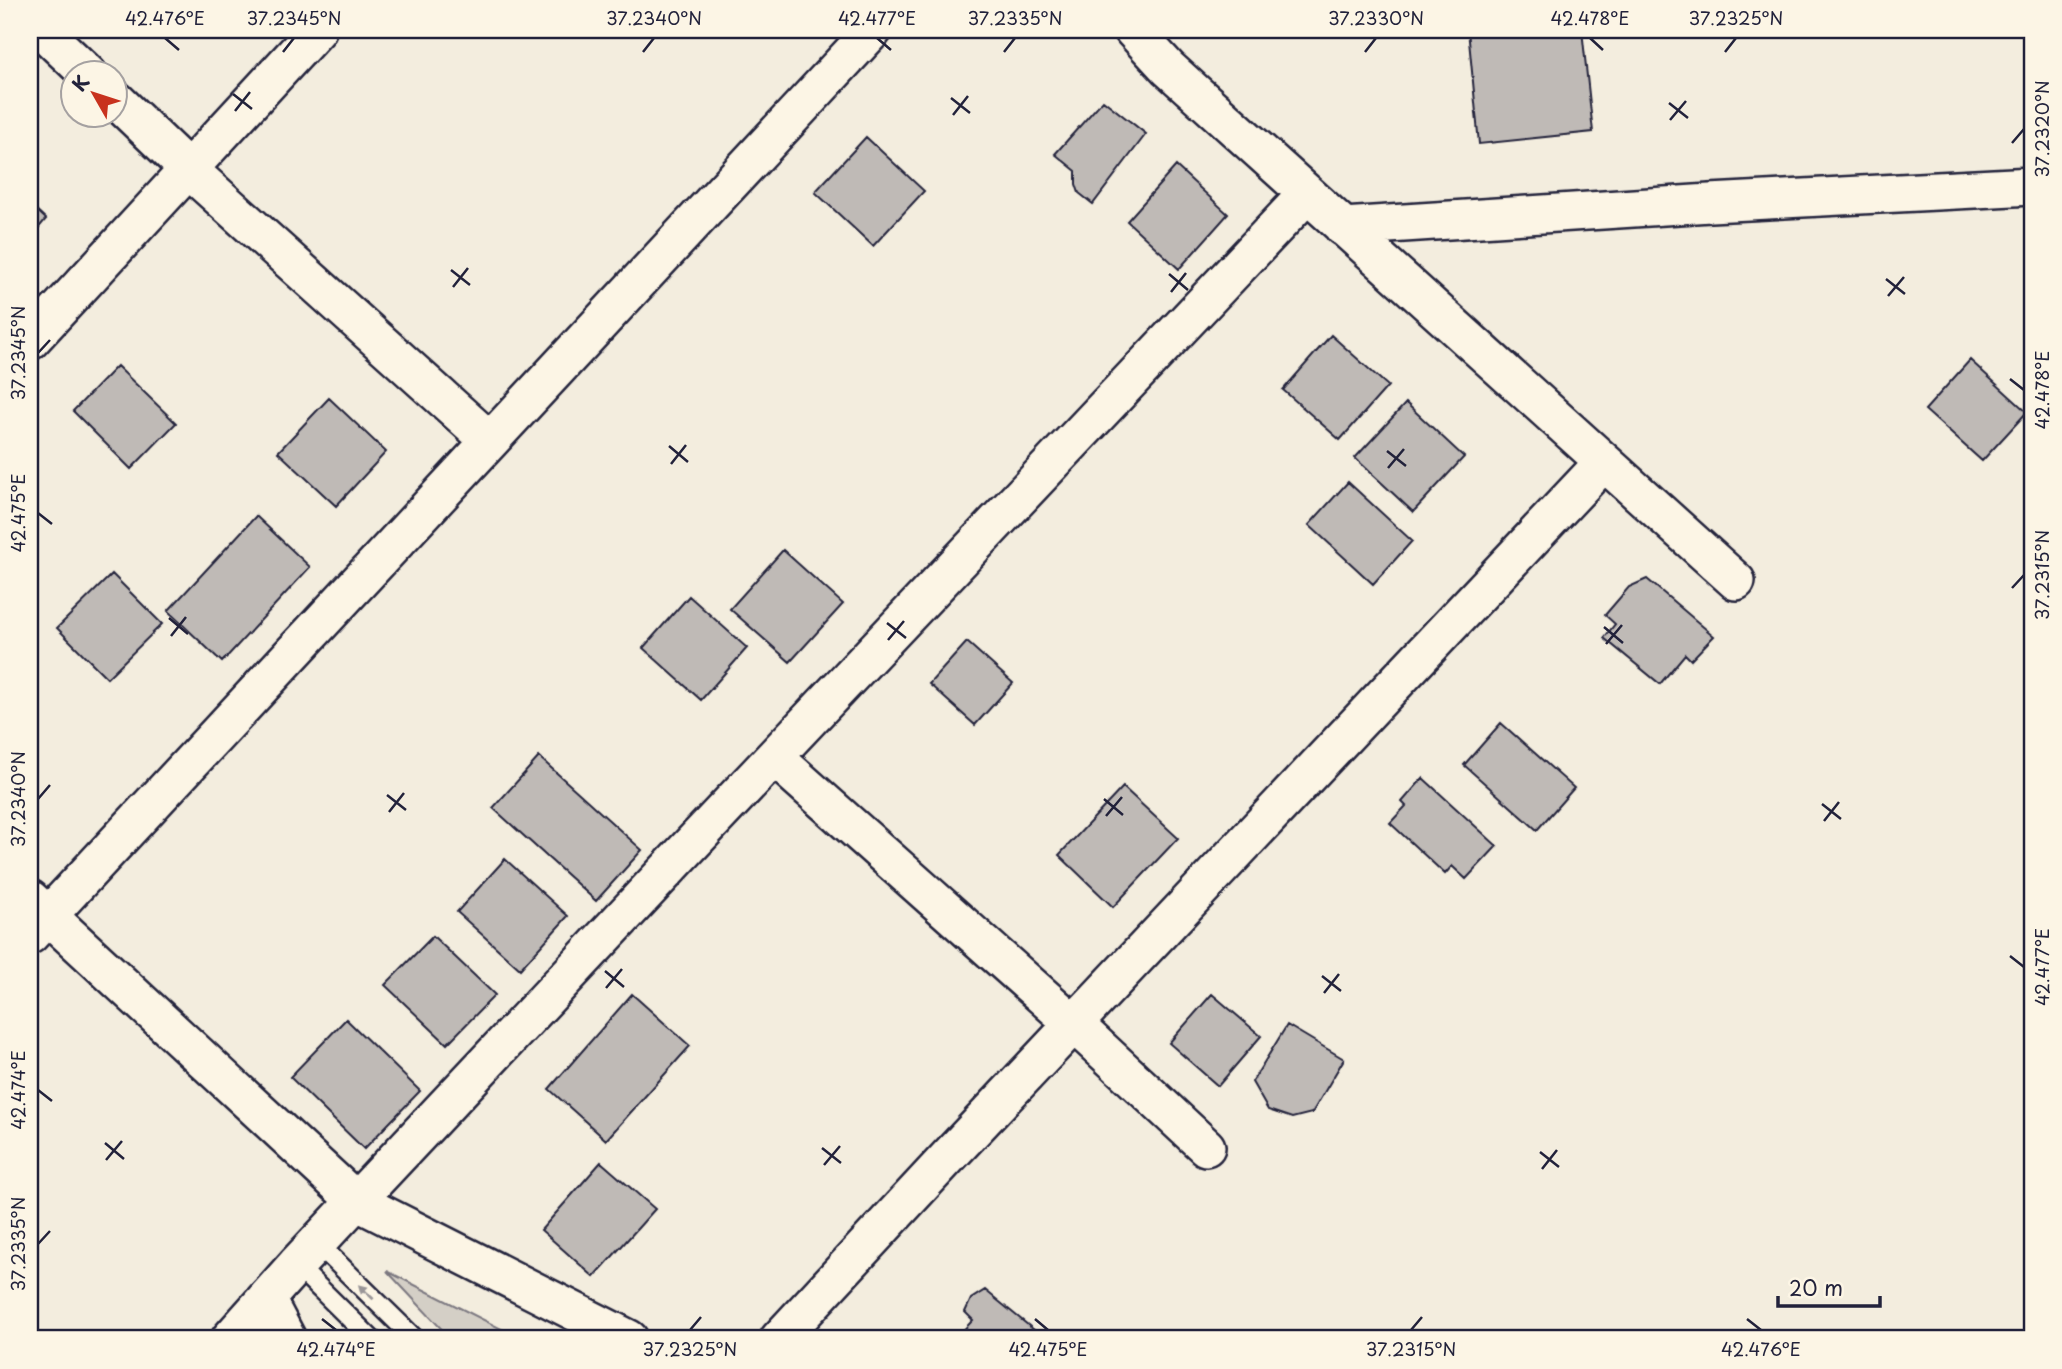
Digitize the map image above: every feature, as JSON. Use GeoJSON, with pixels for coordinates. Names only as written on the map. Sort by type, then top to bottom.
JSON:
{"type":"FeatureCollection","features":[{"type":"Feature","properties":{"kind":"street"},"geometry":{"type":"LineString","coordinates":[[42,30],[73,60]]}},
{"type":"Feature","properties":{"kind":"street"},"geometry":{"type":"LineString","coordinates":[[30,341],[317,30]]}},
{"type":"Feature","properties":{"kind":"street"},"geometry":{"type":"LineString","coordinates":[[629,1339],[356,1201],[36,916],[490,441],[873,30]]}},
{"type":"Feature","properties":{"kind":"street"},"geometry":{"type":"LineString","coordinates":[[1133,30],[1168,68],[1736,581]]}},
{"type":"Feature","properties":{"kind":"street"},"geometry":{"type":"LineString","coordinates":[[130,113],[490,441]]}},
{"type":"Feature","properties":{"kind":"street"},"geometry":{"type":"LineString","coordinates":[[1343,227],[1710,203],[2032,186]]}},
{"type":"Feature","properties":{"kind":"street"},"geometry":{"type":"LineString","coordinates":[[230,1339],[356,1201],[1307,194]]}},
{"type":"Feature","properties":{"kind":"street"},"geometry":{"type":"LineString","coordinates":[[779,1339],[1604,462]]}},
{"type":"Feature","properties":{"kind":"street"},"geometry":{"type":"LineString","coordinates":[[774,757],[1074,1024],[1206,1147]]}},
{"type":"Feature","properties":{"kind":"street"},"geometry":{"type":"LineString","coordinates":[[266,1299],[287,1339]]}},
{"type":"Feature","properties":{"kind":"lane"},"geometry":{"type":"LineString","coordinates":[[307,1254],[371,1339]]}},
{"type":"Feature","properties":{"kind":"lane"},"geometry":{"type":"LineString","coordinates":[[307,1254],[415,1339]]}},
{"type":"Feature","properties":{"kind":"shaded area"},"geometry":{"type":"Polygon","coordinates":[[[387,1271],[521,1339],[451,1339],[387,1271]]]}},
{"type":"Feature","properties":{"kind":"building"},"geometry":{"type":"Polygon","coordinates":[[[1468,30],[1582,30],[1593,132],[1479,144],[1468,30]]]}},
{"type":"Feature","properties":{"kind":"building"},"geometry":{"type":"Polygon","coordinates":[[[1103,100],[1146,134],[1093,204],[1079,193],[1076,171],[1055,154],[1103,100]]]}},
{"type":"Feature","properties":{"kind":"building"},"geometry":{"type":"Polygon","coordinates":[[[866,137],[924,191],[873,246],[815,192],[866,137]]]}},
{"type":"Feature","properties":{"kind":"building"},"geometry":{"type":"Polygon","coordinates":[[[1176,166],[1228,214],[1179,269],[1127,221],[1176,166]]]}},
{"type":"Feature","properties":{"kind":"building"},"geometry":{"type":"Polygon","coordinates":[[[30,204],[46,219],[30,238],[30,204]]]}},
{"type":"Feature","properties":{"kind":"building"},"geometry":{"type":"Polygon","coordinates":[[[1331,335],[1388,386],[1340,440],[1283,390],[1331,335]]]}},
{"type":"Feature","properties":{"kind":"building"},"geometry":{"type":"Polygon","coordinates":[[[1970,360],[2027,412],[1982,461],[1925,410],[1970,360]]]}},
{"type":"Feature","properties":{"kind":"building"},"geometry":{"type":"Polygon","coordinates":[[[117,366],[176,423],[131,469],[73,411],[117,366]]]}},
{"type":"Feature","properties":{"kind":"building"},"geometry":{"type":"Polygon","coordinates":[[[329,398],[386,452],[336,506],[278,452],[329,398]]]}},
{"type":"Feature","properties":{"kind":"building"},"geometry":{"type":"Polygon","coordinates":[[[1406,403],[1464,457],[1413,512],[1355,458],[1406,403]]]}},
{"type":"Feature","properties":{"kind":"building"},"geometry":{"type":"Polygon","coordinates":[[[1348,482],[1412,541],[1373,584],[1309,525],[1348,482]]]}},
{"type":"Feature","properties":{"kind":"building"},"geometry":{"type":"Polygon","coordinates":[[[256,516],[310,567],[222,662],[168,611],[256,516]]]}},
{"type":"Feature","properties":{"kind":"building"},"geometry":{"type":"Polygon","coordinates":[[[783,550],[843,604],[790,662],[730,609],[783,550]]]}},
{"type":"Feature","properties":{"kind":"building"},"geometry":{"type":"Polygon","coordinates":[[[112,574],[162,624],[107,678],[57,628],[112,574]]]}},
{"type":"Feature","properties":{"kind":"building"},"geometry":{"type":"Polygon","coordinates":[[[1647,579],[1714,636],[1691,660],[1685,654],[1660,684],[1604,638],[1615,624],[1605,615],[1629,587],[1647,579]]]}},
{"type":"Feature","properties":{"kind":"building"},"geometry":{"type":"Polygon","coordinates":[[[689,596],[747,648],[701,700],[643,648],[689,596]]]}},
{"type":"Feature","properties":{"kind":"building"},"geometry":{"type":"Polygon","coordinates":[[[967,642],[1013,683],[975,725],[929,684],[967,642]]]}},
{"type":"Feature","properties":{"kind":"building"},"geometry":{"type":"Polygon","coordinates":[[[1501,723],[1574,788],[1537,830],[1464,765],[1501,723]]]}},
{"type":"Feature","properties":{"kind":"building"},"geometry":{"type":"Polygon","coordinates":[[[539,757],[642,850],[596,901],[493,808],[539,757]]]}},
{"type":"Feature","properties":{"kind":"building"},"geometry":{"type":"Polygon","coordinates":[[[1423,778],[1497,846],[1466,879],[1452,866],[1445,874],[1390,823],[1406,806],[1402,802],[1423,778]]]}},
{"type":"Feature","properties":{"kind":"building"},"geometry":{"type":"Polygon","coordinates":[[[1123,787],[1178,838],[1113,907],[1059,855],[1123,787]]]}},
{"type":"Feature","properties":{"kind":"building"},"geometry":{"type":"Polygon","coordinates":[[[505,859],[568,916],[520,969],[457,912],[505,859]]]}},
{"type":"Feature","properties":{"kind":"building"},"geometry":{"type":"Polygon","coordinates":[[[433,936],[495,995],[447,1044],[385,985],[433,936]]]}},
{"type":"Feature","properties":{"kind":"building"},"geometry":{"type":"Polygon","coordinates":[[[632,994],[690,1046],[606,1140],[549,1089],[632,994]]]}},
{"type":"Feature","properties":{"kind":"building"},"geometry":{"type":"Polygon","coordinates":[[[1212,994],[1261,1036],[1218,1086],[1169,1043],[1212,994]]]}},
{"type":"Feature","properties":{"kind":"building"},"geometry":{"type":"Polygon","coordinates":[[[346,1019],[420,1091],[364,1149],[290,1077],[346,1019]]]}},
{"type":"Feature","properties":{"kind":"building"},"geometry":{"type":"Polygon","coordinates":[[[1287,1025],[1344,1059],[1312,1113],[1292,1118],[1268,1110],[1252,1082],[1287,1025]]]}},
{"type":"Feature","properties":{"kind":"building"},"geometry":{"type":"Polygon","coordinates":[[[601,1162],[655,1209],[594,1277],[541,1230],[601,1162]]]}},
{"type":"Feature","properties":{"kind":"building"},"geometry":{"type":"Polygon","coordinates":[[[985,1290],[1045,1339],[955,1339],[973,1320],[965,1312],[971,1299],[985,1290]]]}}]}
